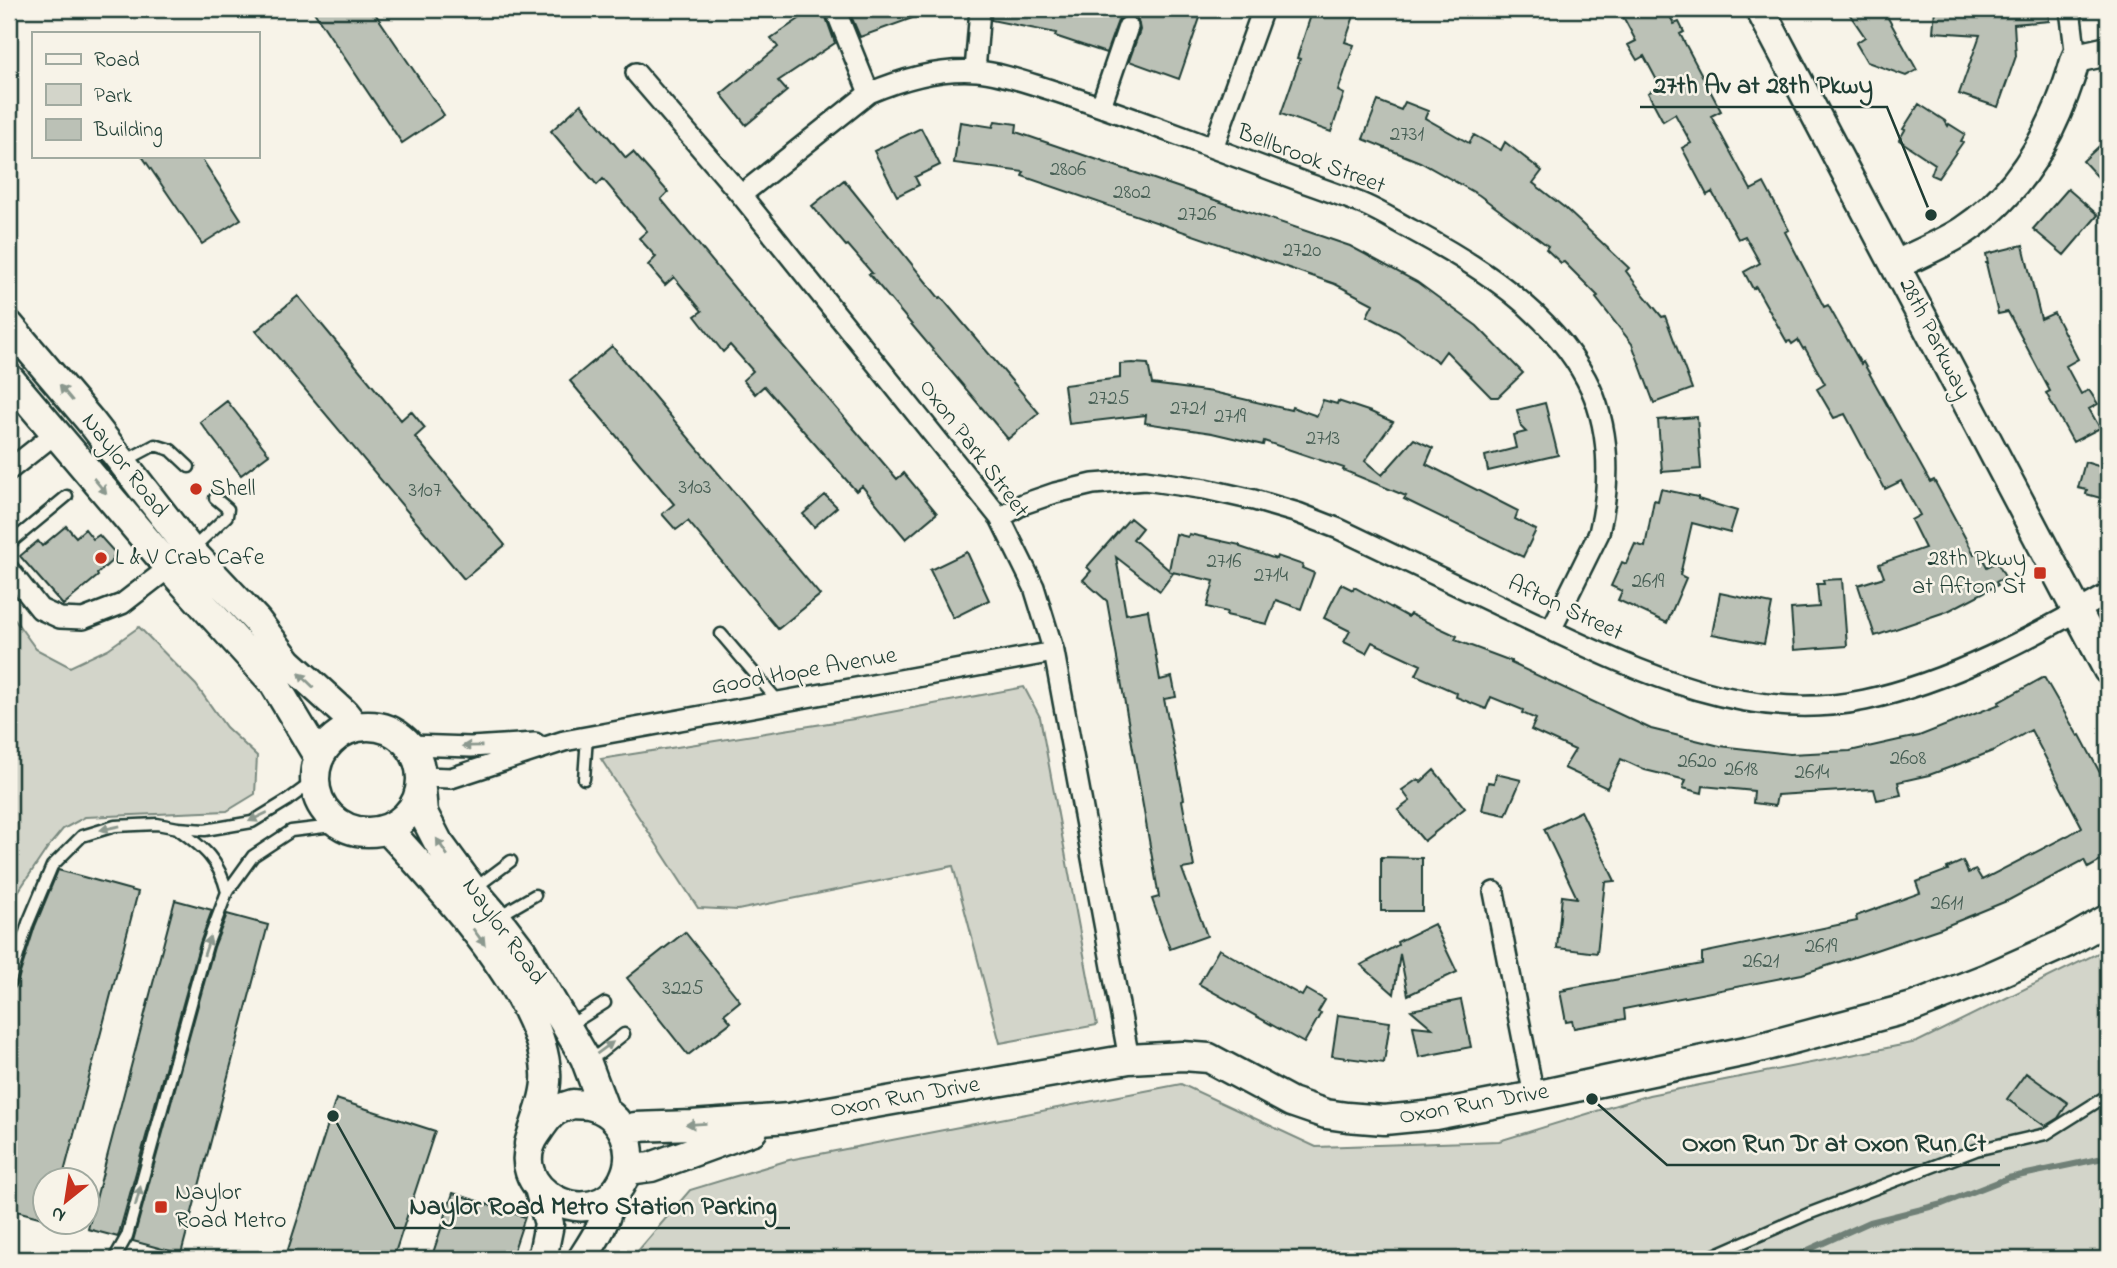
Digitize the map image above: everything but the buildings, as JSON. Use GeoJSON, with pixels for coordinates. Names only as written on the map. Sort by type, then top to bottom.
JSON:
{"type":"FeatureCollection","features":[{"type":"Feature","properties":{"kind":"street"},"geometry":{"type":"LineString","coordinates":[[835,9],[869,93]]}},
{"type":"Feature","properties":{"kind":"street"},"geometry":{"type":"LineString","coordinates":[[975,71],[980,9]]}},
{"type":"Feature","properties":{"kind":"street"},"geometry":{"type":"LineString","coordinates":[[1213,148],[1264,9]]}},
{"type":"Feature","properties":{"kind":"street","name":"28th Parkway"},"geometry":{"type":"LineString","coordinates":[[1760,9],[2108,670]]}},
{"type":"Feature","properties":{"kind":"street"},"geometry":{"type":"LineString","coordinates":[[1896,265],[1962,232],[2009,191],[2024,172],[2054,121],[2076,58],[2070,9]]}},
{"type":"Feature","properties":{"kind":"street"},"geometry":{"type":"LineString","coordinates":[[1101,106],[1128,27]]}},
{"type":"Feature","properties":{"kind":"street"},"geometry":{"type":"LineString","coordinates":[[2076,58],[2108,51]]}},
{"type":"Feature","properties":{"kind":"street","name":"Bellbrook Street"},"geometry":{"type":"LineString","coordinates":[[741,195],[869,93],[890,84],[929,74],[975,71],[1002,75],[1101,106],[1366,205],[1448,249],[1496,280],[1527,306],[1570,355],[1586,378],[1599,406],[1607,471],[1599,533],[1551,630]]}},
{"type":"Feature","properties":{"kind":"street","name":"Oxon Park Street"},"geometry":{"type":"LineString","coordinates":[[636,73],[741,195],[1000,518],[1034,587],[1054,652],[1129,1059]]}},
{"type":"Feature","properties":{"kind":"street","name":"Naylor Road"},"geometry":{"type":"LineString","coordinates":[[9,325],[122,462],[180,559],[274,683],[317,769]]}},
{"type":"Feature","properties":{"kind":"street","name":"Naylor Road"},"geometry":{"type":"LineString","coordinates":[[9,378],[55,433],[180,559],[256,620],[288,662],[344,713],[355,727]]}},
{"type":"Feature","properties":{"kind":"street"},"geometry":{"type":"LineString","coordinates":[[9,470],[55,433]]}},
{"type":"Feature","properties":{"kind":"street","name":"Afton Street"},"geometry":{"type":"LineString","coordinates":[[1000,518],[1023,504],[1093,484],[1145,480],[1254,500],[1339,529],[1635,669],[1692,690],[1738,701],[1785,706],[1864,700],[1910,688],[1985,658],[2108,594]]}},
{"type":"Feature","properties":{"kind":"street"},"geometry":{"type":"LineString","coordinates":[[9,570],[40,609],[60,618],[83,619],[122,604],[180,559]]}},
{"type":"Feature","properties":{"kind":"street","name":"Good Hope Avenue"},"geometry":{"type":"LineString","coordinates":[[410,745],[471,747],[564,741],[1054,652]]}},
{"type":"Feature","properties":{"kind":"street"},"geometry":{"type":"LineString","coordinates":[[370,726],[385,728],[410,745],[418,760],[421,784],[414,807],[402,820],[387,829],[372,832],[341,825],[328,813],[319,798],[317,769],[328,744],[334,739],[355,727],[370,726]]}},
{"type":"Feature","properties":{"kind":"street","name":"Good Hope Avenue"},"geometry":{"type":"LineString","coordinates":[[421,784],[451,778],[564,741]]}},
{"type":"Feature","properties":{"kind":"street","name":"Naylor Road"},"geometry":{"type":"LineString","coordinates":[[421,784],[424,813],[438,842],[522,951],[585,1058],[605,1111]]}},
{"type":"Feature","properties":{"kind":"street","name":"Naylor Road"},"geometry":{"type":"LineString","coordinates":[[387,829],[449,897],[481,940],[515,988],[538,1037],[546,1073],[544,1093],[529,1144]]}},
{"type":"Feature","properties":{"kind":"street"},"geometry":{"type":"LineString","coordinates":[[1494,892],[1534,1096]]}},
{"type":"Feature","properties":{"kind":"street","name":"Oxon Run Drive"},"geometry":{"type":"LineString","coordinates":[[625,1133],[635,1127],[789,1118],[1129,1059],[1183,1056],[1209,1058],[1291,1102],[1326,1114],[1384,1120],[1435,1115],[1751,1050],[1913,1007],[2066,943],[2108,919]]}},
{"type":"Feature","properties":{"kind":"street"},"geometry":{"type":"LineString","coordinates":[[573,1104],[590,1105],[605,1111],[617,1121],[629,1145],[628,1170],[621,1185],[610,1197],[581,1207],[565,1205],[551,1199],[539,1188],[531,1175],[527,1159],[529,1144],[546,1119],[557,1109],[573,1104]]}},
{"type":"Feature","properties":{"kind":"street","name":"Oxon Run Drive"},"geometry":{"type":"LineString","coordinates":[[628,1170],[651,1167],[789,1118]]}},
{"type":"Feature","properties":{"kind":"street"},"geometry":{"type":"LineString","coordinates":[[539,1188],[549,1224],[542,1259]]}},
{"type":"Feature","properties":{"kind":"street"},"geometry":{"type":"LineString","coordinates":[[582,1259],[609,1209],[610,1197]]}},
{"type":"Feature","properties":{"kind":"lane"},"geometry":{"type":"LineString","coordinates":[[122,462],[155,445],[171,450],[190,467]]}},
{"type":"Feature","properties":{"kind":"lane"},"geometry":{"type":"LineString","coordinates":[[9,544],[67,496]]}},
{"type":"Feature","properties":{"kind":"lane"},"geometry":{"type":"LineString","coordinates":[[180,559],[227,516],[228,509],[215,498]]}},
{"type":"Feature","properties":{"kind":"lane"},"geometry":{"type":"LineString","coordinates":[[721,634],[778,701]]}},
{"type":"Feature","properties":{"kind":"lane"},"geometry":{"type":"LineString","coordinates":[[584,779],[587,737]]}},
{"type":"Feature","properties":{"kind":"lane"},"geometry":{"type":"LineString","coordinates":[[9,984],[28,923],[52,866],[82,836],[115,826],[157,824],[205,830],[252,822],[288,800],[317,769]]}},
{"type":"Feature","properties":{"kind":"lane"},"geometry":{"type":"LineString","coordinates":[[114,1259],[127,1236],[206,945],[227,892],[253,856],[291,831],[341,825]]}},
{"type":"Feature","properties":{"kind":"lane"},"geometry":{"type":"LineString","coordinates":[[178,828],[202,846],[222,872],[227,892]]}},
{"type":"Feature","properties":{"kind":"lane"},"geometry":{"type":"LineString","coordinates":[[473,890],[511,861]]}},
{"type":"Feature","properties":{"kind":"lane"},"geometry":{"type":"LineString","coordinates":[[496,917],[535,895]]}},
{"type":"Feature","properties":{"kind":"lane"},"geometry":{"type":"LineString","coordinates":[[565,1027],[605,1003]]}},
{"type":"Feature","properties":{"kind":"lane"},"geometry":{"type":"LineString","coordinates":[[585,1058],[599,1054],[624,1034]]}},
{"type":"Feature","properties":{"kind":"lane"},"geometry":{"type":"LineString","coordinates":[[1705,1259],[1808,1214],[1976,1150],[2046,1135],[2108,1095]]}},
{"type":"Feature","properties":{"kind":"green space"},"geometry":{"type":"Polygon","coordinates":[[[9,612],[36,649],[70,667],[108,649],[139,627],[196,685],[226,727],[257,756],[255,794],[227,811],[85,817],[63,829],[18,892],[9,922],[9,612]]]}},
{"type":"Feature","properties":{"kind":"green space"},"geometry":{"type":"Polygon","coordinates":[[[1024,687],[1040,717],[1097,1025],[1000,1043],[953,866],[738,910],[698,908],[601,759],[854,719],[1024,687]]]}},
{"type":"Feature","properties":{"kind":"green space"},"geometry":{"type":"Polygon","coordinates":[[[2108,948],[2108,1259],[631,1259],[690,1190],[789,1160],[1181,1084],[1316,1147],[1499,1141],[1649,1095],[1917,1042],[2108,948]]]}},
{"type":"Feature","properties":{"kind":"waterway"},"geometry":{"type":"LineString","coordinates":[[1794,1259],[1870,1222],[1942,1204],[2008,1178],[2108,1157]]}},
{"type":"Feature","properties":{"kind":"place","name":"27th Av at 28th Pkwy"},"geometry":{"type":"Point","coordinates":[1931,215]}},
{"type":"Feature","properties":{"kind":"place","name":"Shell"},"geometry":{"type":"Point","coordinates":[196,489]}},
{"type":"Feature","properties":{"kind":"place","name":"L & V Crab Cafe"},"geometry":{"type":"Point","coordinates":[101,558]}},
{"type":"Feature","properties":{"kind":"place","name":"28th Pkwy at Afton St"},"geometry":{"type":"Point","coordinates":[2040,573]}},
{"type":"Feature","properties":{"kind":"place","name":"Oxon Run Dr at Oxon Run Ct"},"geometry":{"type":"Point","coordinates":[1592,1099]}},
{"type":"Feature","properties":{"kind":"place","name":"Naylor Road Metro Station Parking"},"geometry":{"type":"Point","coordinates":[333,1116]}},
{"type":"Feature","properties":{"kind":"place","name":"Naylor Road Metro"},"geometry":{"type":"Point","coordinates":[161,1207]}}]}
